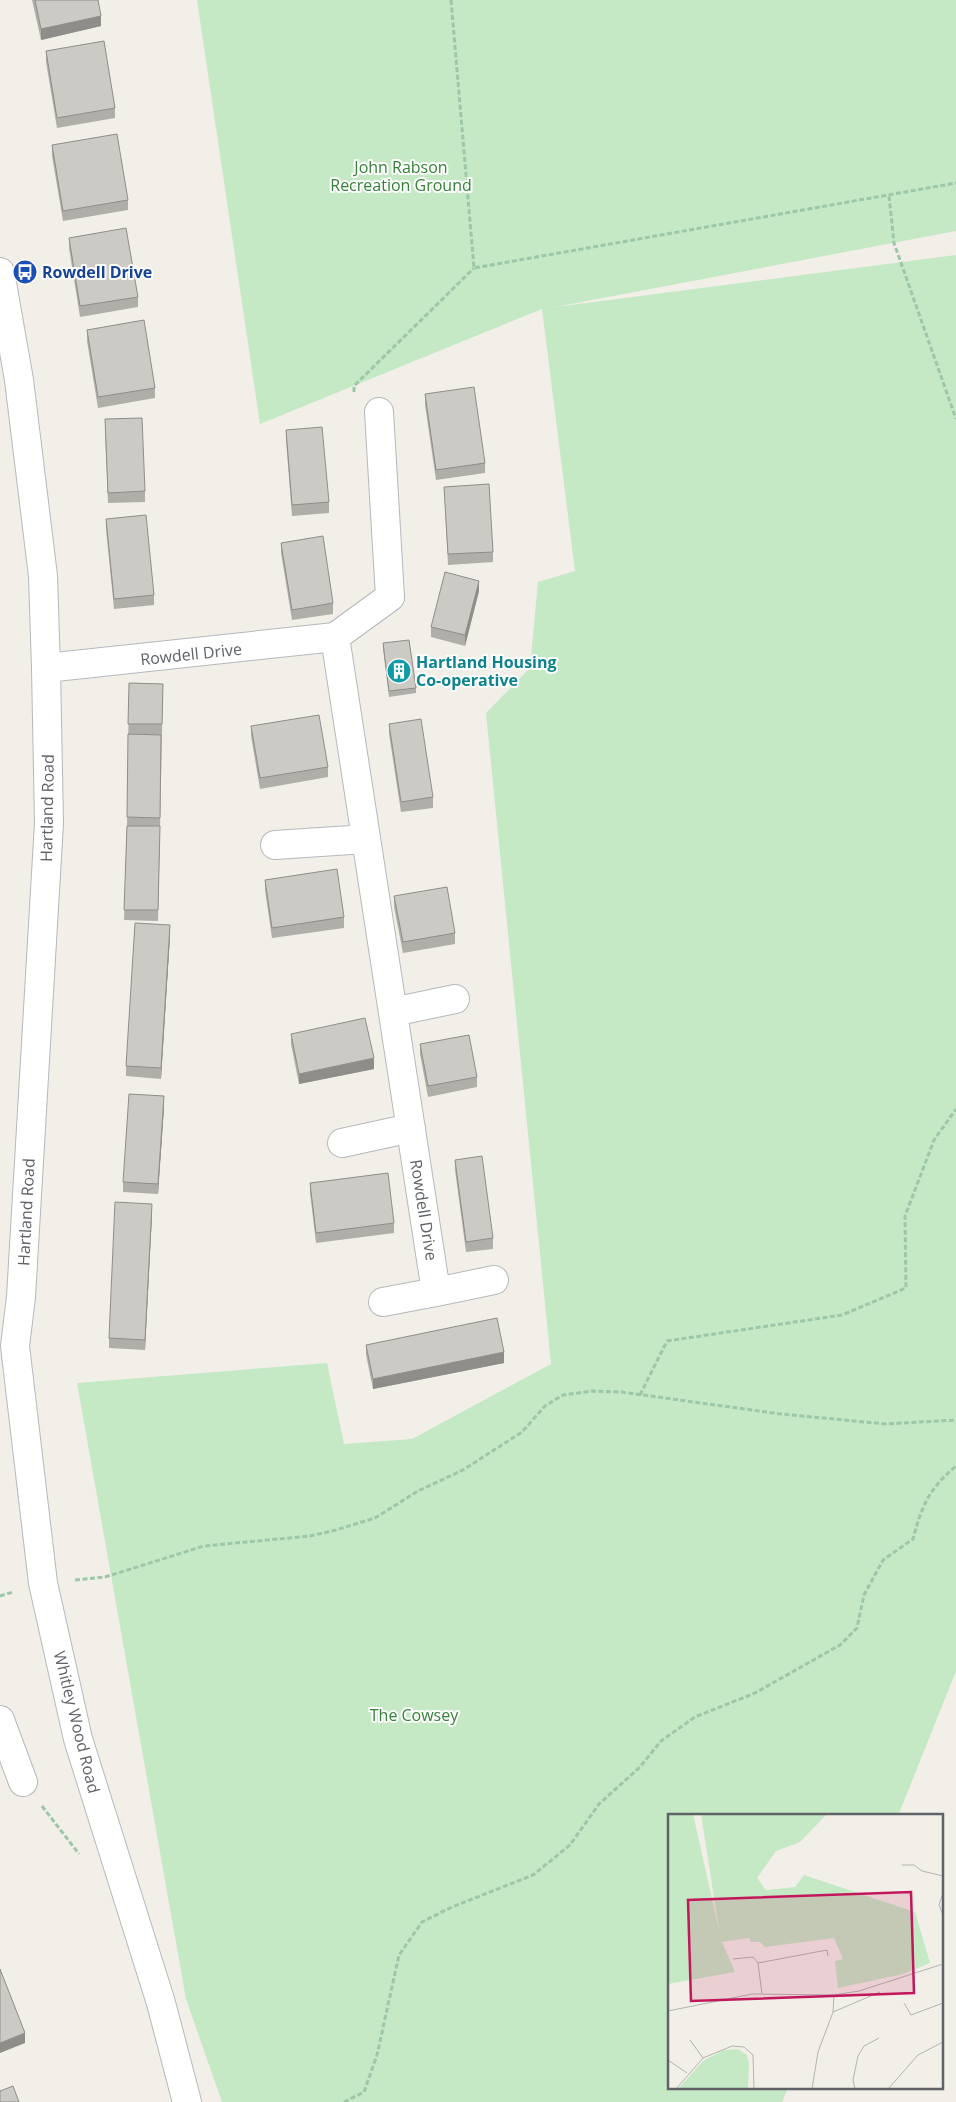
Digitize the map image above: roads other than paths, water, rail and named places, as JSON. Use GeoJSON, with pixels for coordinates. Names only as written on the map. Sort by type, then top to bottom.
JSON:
{"type":"FeatureCollection","features":[{"type":"Feature","properties":{"kind":"street","name":"Hartland Road"},"geometry":{"type":"LineString","coordinates":[[0,272],[19,380],[42,566],[49,824],[21,1297],[7,1346]]}},
{"type":"Feature","properties":{"kind":"street"},"geometry":{"type":"LineString","coordinates":[[335,638],[390,596],[379,412]]}},
{"type":"Feature","properties":{"kind":"street","name":"Rowdell Drive"},"geometry":{"type":"LineString","coordinates":[[46,668],[335,638],[436,1292]]}},
{"type":"Feature","properties":{"kind":"street"},"geometry":{"type":"LineString","coordinates":[[275,845],[366,838]]}},
{"type":"Feature","properties":{"kind":"street"},"geometry":{"type":"LineString","coordinates":[[393,1012],[455,999]]}},
{"type":"Feature","properties":{"kind":"street"},"geometry":{"type":"LineString","coordinates":[[342,1143],[411,1128]]}},
{"type":"Feature","properties":{"kind":"street"},"geometry":{"type":"LineString","coordinates":[[383,1302],[494,1280]]}},
{"type":"Feature","properties":{"kind":"street","name":"Whitley Wood Road"},"geometry":{"type":"LineString","coordinates":[[7,1346],[43,1583],[78,1739],[161,2004],[187,2102]]}},
{"type":"Feature","properties":{"kind":"street"},"geometry":{"type":"LineString","coordinates":[[0,1720],[23,1782]]}},
{"type":"Feature","properties":{"kind":"place","name":"Rowdell Drive"},"geometry":{"type":"Point","coordinates":[25,272]}},
{"type":"Feature","properties":{"kind":"place","name":"Hartland Housing Co-operative"},"geometry":{"type":"Point","coordinates":[399,671]}},
{"type":"Feature","properties":{"kind":"park label","name":"John Rabson Recreation Ground"},"geometry":{"type":"Point","coordinates":[401,176]}},
{"type":"Feature","properties":{"kind":"park label","name":"The Cowsey"},"geometry":{"type":"Point","coordinates":[414,1715]}}]}
